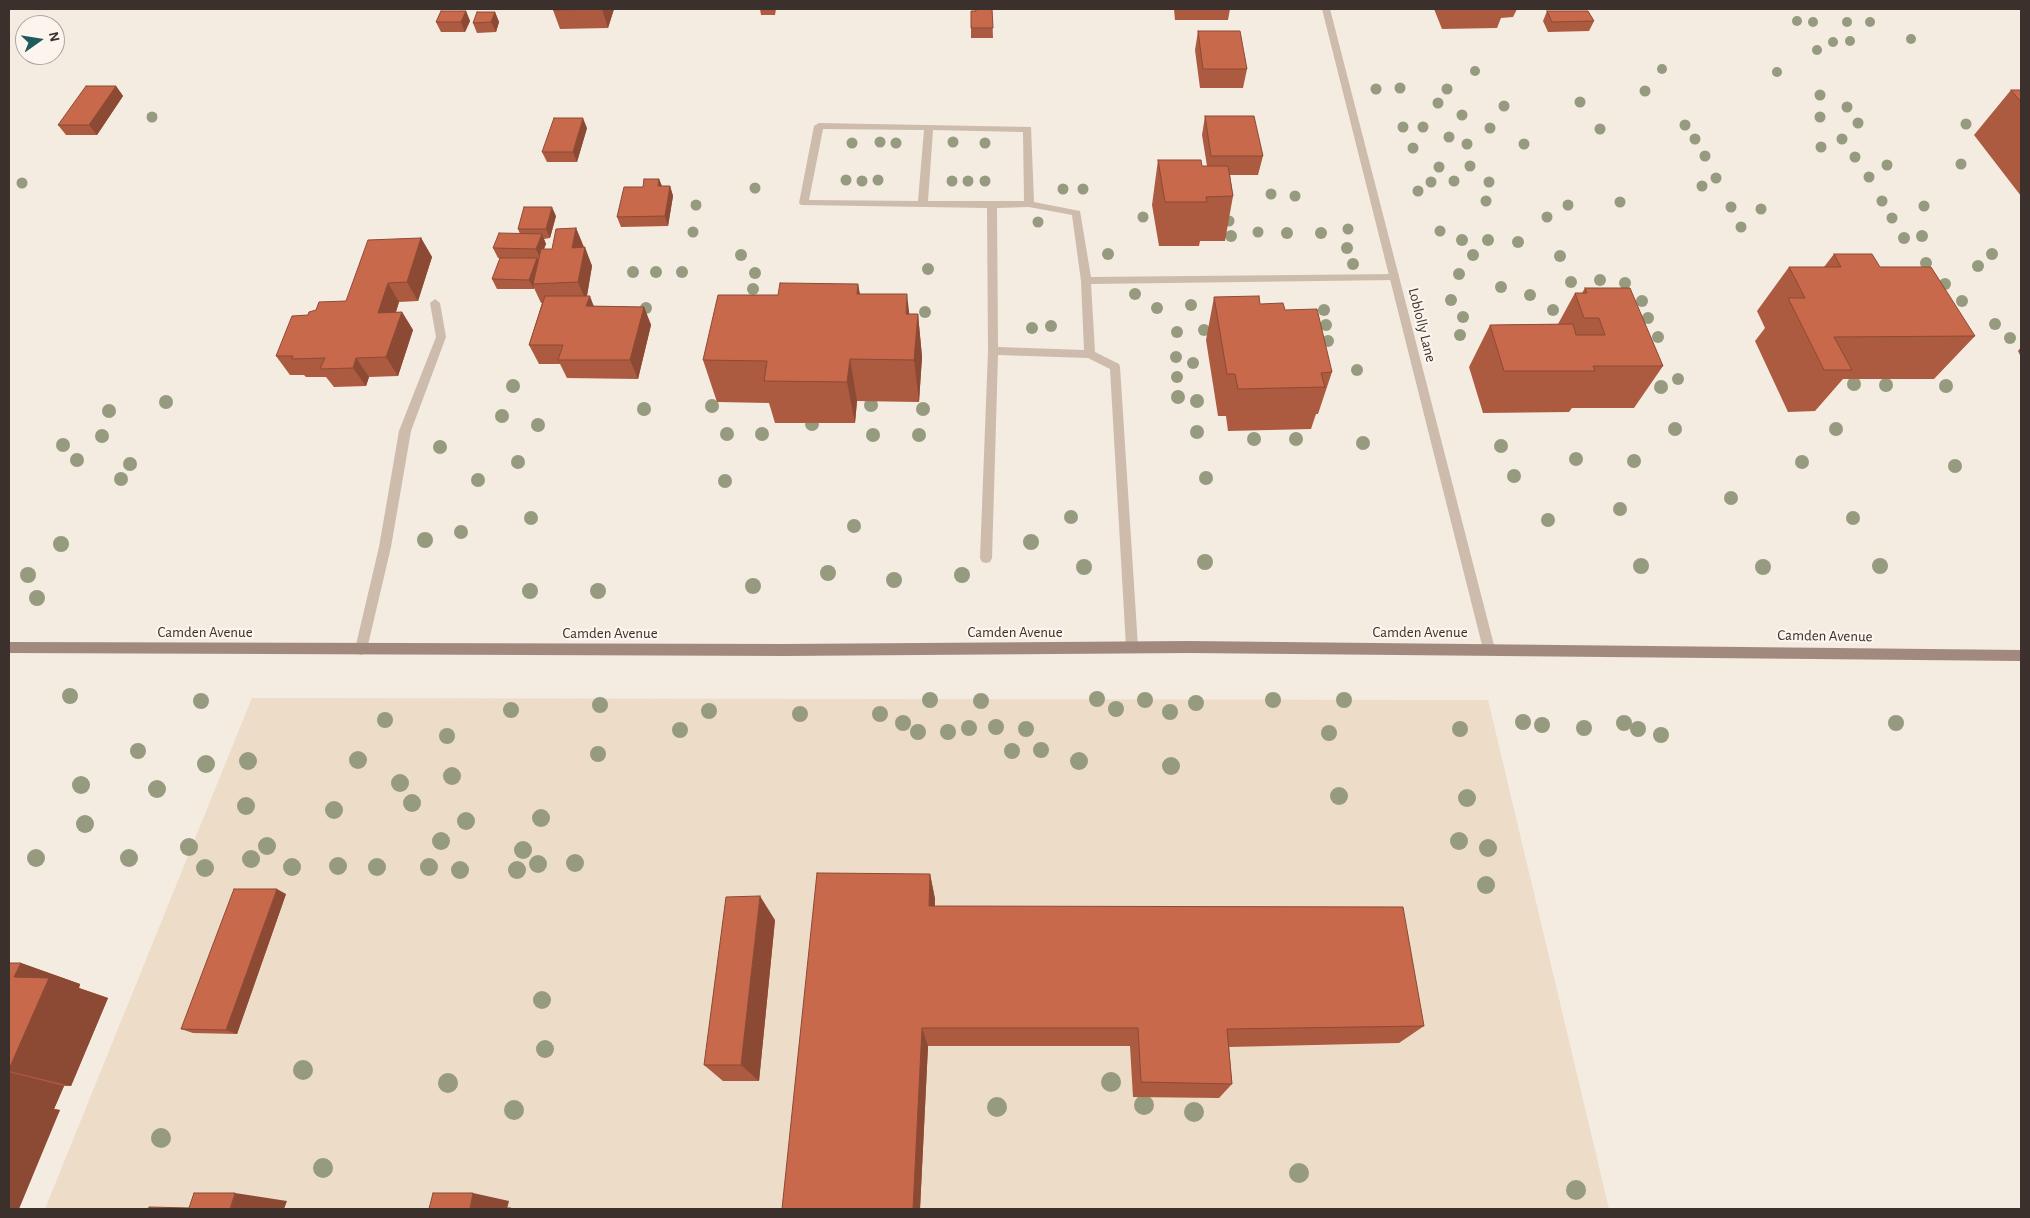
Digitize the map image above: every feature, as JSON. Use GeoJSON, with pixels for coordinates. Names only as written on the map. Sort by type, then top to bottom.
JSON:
{"type":"FeatureCollection","features":[{"type":"Feature","properties":{"kind":"street","name":"Loblolly Lane"},"geometry":{"type":"LineString","coordinates":[[1326,9],[1489,649]]}},
{"type":"Feature","properties":{"kind":"street"},"geometry":{"type":"LineString","coordinates":[[1029,204],[1028,129],[819,126],[804,203],[1029,204],[1077,213],[1086,281],[1090,354]]}},
{"type":"Feature","properties":{"kind":"street"},"geometry":{"type":"LineString","coordinates":[[924,204],[929,128]]}},
{"type":"Feature","properties":{"kind":"street"},"geometry":{"type":"LineString","coordinates":[[986,558],[993,351],[992,205]]}},
{"type":"Feature","properties":{"kind":"street"},"geometry":{"type":"LineString","coordinates":[[1086,281],[1394,276]]}},
{"type":"Feature","properties":{"kind":"street"},"geometry":{"type":"LineString","coordinates":[[361,649],[386,537],[405,431],[441,337],[435,303]]}},
{"type":"Feature","properties":{"kind":"street"},"geometry":{"type":"LineString","coordinates":[[993,351],[1090,354],[1115,367],[1132,647]]}},
{"type":"Feature","properties":{"kind":"street","name":"Camden Avenue"},"geometry":{"type":"LineString","coordinates":[[9,648],[1132,647],[1489,649],[2021,656]]}},
{"type":"Feature","properties":{"kind":"shaded area"},"geometry":{"type":"Polygon","coordinates":[[[252,698],[1488,700],[1609,1209],[45,1209],[252,698]]]}},
{"type":"Feature","properties":{"kind":"building"},"geometry":{"type":"Polygon","coordinates":[[[553,9],[602,9],[553,10],[553,9]]]}},
{"type":"Feature","properties":{"kind":"building"},"geometry":{"type":"Polygon","coordinates":[[[976,9],[992,9],[993,28],[971,28],[971,11],[976,11],[976,9]]]}},
{"type":"Feature","properties":{"kind":"building"},"geometry":{"type":"Polygon","coordinates":[[[441,11],[466,11],[461,22],[436,22],[441,11]]]}},
{"type":"Feature","properties":{"kind":"building"},"geometry":{"type":"Polygon","coordinates":[[[1547,11],[1588,11],[1594,21],[1552,22],[1547,11]]]}},
{"type":"Feature","properties":{"kind":"building"},"geometry":{"type":"Polygon","coordinates":[[[477,12],[495,12],[491,22],[473,23],[477,12]]]}},
{"type":"Feature","properties":{"kind":"building"},"geometry":{"type":"Polygon","coordinates":[[[1198,31],[1240,31],[1247,69],[1203,69],[1198,31]]]}},
{"type":"Feature","properties":{"kind":"building"},"geometry":{"type":"Polygon","coordinates":[[[86,86],[116,86],[89,125],[58,125],[86,86]]]}},
{"type":"Feature","properties":{"kind":"building"},"geometry":{"type":"Polygon","coordinates":[[[2011,90],[2021,90],[2021,102],[2011,90]]]}},
{"type":"Feature","properties":{"kind":"building"},"geometry":{"type":"Polygon","coordinates":[[[1205,116],[1254,116],[1263,156],[1211,156],[1205,116]]]}},
{"type":"Feature","properties":{"kind":"building"},"geometry":{"type":"Polygon","coordinates":[[[554,118],[583,118],[573,152],[542,152],[554,118]]]}},
{"type":"Feature","properties":{"kind":"building"},"geometry":{"type":"Polygon","coordinates":[[[1158,160],[1201,160],[1202,166],[1228,166],[1233,196],[1206,197],[1207,202],[1165,202],[1158,160]]]}},
{"type":"Feature","properties":{"kind":"building"},"geometry":{"type":"Polygon","coordinates":[[[644,179],[659,179],[658,186],[670,186],[665,216],[617,217],[624,187],[643,187],[644,179]]]}},
{"type":"Feature","properties":{"kind":"building"},"geometry":{"type":"Polygon","coordinates":[[[524,207],[552,207],[546,229],[518,229],[524,207]]]}},
{"type":"Feature","properties":{"kind":"building"},"geometry":{"type":"Polygon","coordinates":[[[576,228],[572,248],[585,247],[578,282],[533,284],[541,249],[552,249],[556,229],[576,228]]]}},
{"type":"Feature","properties":{"kind":"building"},"geometry":{"type":"Polygon","coordinates":[[[499,233],[542,234],[536,249],[493,248],[499,233]]]}},
{"type":"Feature","properties":{"kind":"building"},"geometry":{"type":"Polygon","coordinates":[[[421,238],[407,282],[388,283],[378,313],[402,312],[386,357],[356,358],[353,368],[320,369],[325,358],[292,359],[293,356],[276,356],[292,316],[308,315],[309,312],[316,310],[319,302],[346,301],[368,240],[421,238]]]}},
{"type":"Feature","properties":{"kind":"building"},"geometry":{"type":"Polygon","coordinates":[[[1834,254],[1872,254],[1880,267],[1931,267],[1975,336],[1834,337],[1852,370],[1824,370],[1788,298],[1805,298],[1789,267],[1841,267],[1834,254]]]}},
{"type":"Feature","properties":{"kind":"building"},"geometry":{"type":"Polygon","coordinates":[[[500,258],[537,258],[529,280],[492,279],[500,258]]]}},
{"type":"Feature","properties":{"kind":"building"},"geometry":{"type":"Polygon","coordinates":[[[780,283],[858,284],[857,294],[907,294],[906,314],[918,314],[914,360],[850,359],[847,382],[764,381],[767,361],[703,360],[718,295],[778,295],[780,283]]]}},
{"type":"Feature","properties":{"kind":"building"},"geometry":{"type":"Polygon","coordinates":[[[1585,288],[1630,288],[1663,366],[1593,366],[1595,371],[1504,371],[1490,325],[1573,324],[1576,335],[1605,335],[1599,318],[1584,318],[1575,293],[1587,293],[1585,288]]]}},
{"type":"Feature","properties":{"kind":"building"},"geometry":{"type":"Polygon","coordinates":[[[545,296],[590,296],[586,306],[644,307],[630,360],[558,360],[563,345],[529,345],[545,296]]]}},
{"type":"Feature","properties":{"kind":"building"},"geometry":{"type":"Polygon","coordinates":[[[1259,296],[1260,304],[1283,303],[1285,310],[1317,309],[1332,372],[1321,373],[1325,387],[1238,389],[1235,374],[1227,374],[1214,297],[1259,296]]]}},
{"type":"Feature","properties":{"kind":"building"},"geometry":{"type":"Polygon","coordinates":[[[817,873],[930,874],[929,906],[1403,907],[1424,1026],[1227,1029],[1232,1084],[1141,1082],[1138,1028],[922,1028],[913,1209],[782,1209],[817,873]]]}},
{"type":"Feature","properties":{"kind":"building"},"geometry":{"type":"Polygon","coordinates":[[[234,889],[277,889],[226,1030],[181,1029],[234,889]]]}},
{"type":"Feature","properties":{"kind":"building"},"geometry":{"type":"Polygon","coordinates":[[[760,896],[741,1065],[704,1065],[726,897],[760,896]]]}},
{"type":"Feature","properties":{"kind":"building"},"geometry":{"type":"Polygon","coordinates":[[[9,963],[21,963],[14,977],[49,978],[9,1069],[9,963]]]}},
{"type":"Feature","properties":{"kind":"building"},"geometry":{"type":"Polygon","coordinates":[[[194,1193],[235,1193],[230,1209],[148,1209],[149,1207],[189,1208],[194,1193]]]}},
{"type":"Feature","properties":{"kind":"building"},"geometry":{"type":"Polygon","coordinates":[[[433,1193],[473,1193],[470,1208],[511,1209],[429,1209],[433,1193]]]}}]}
